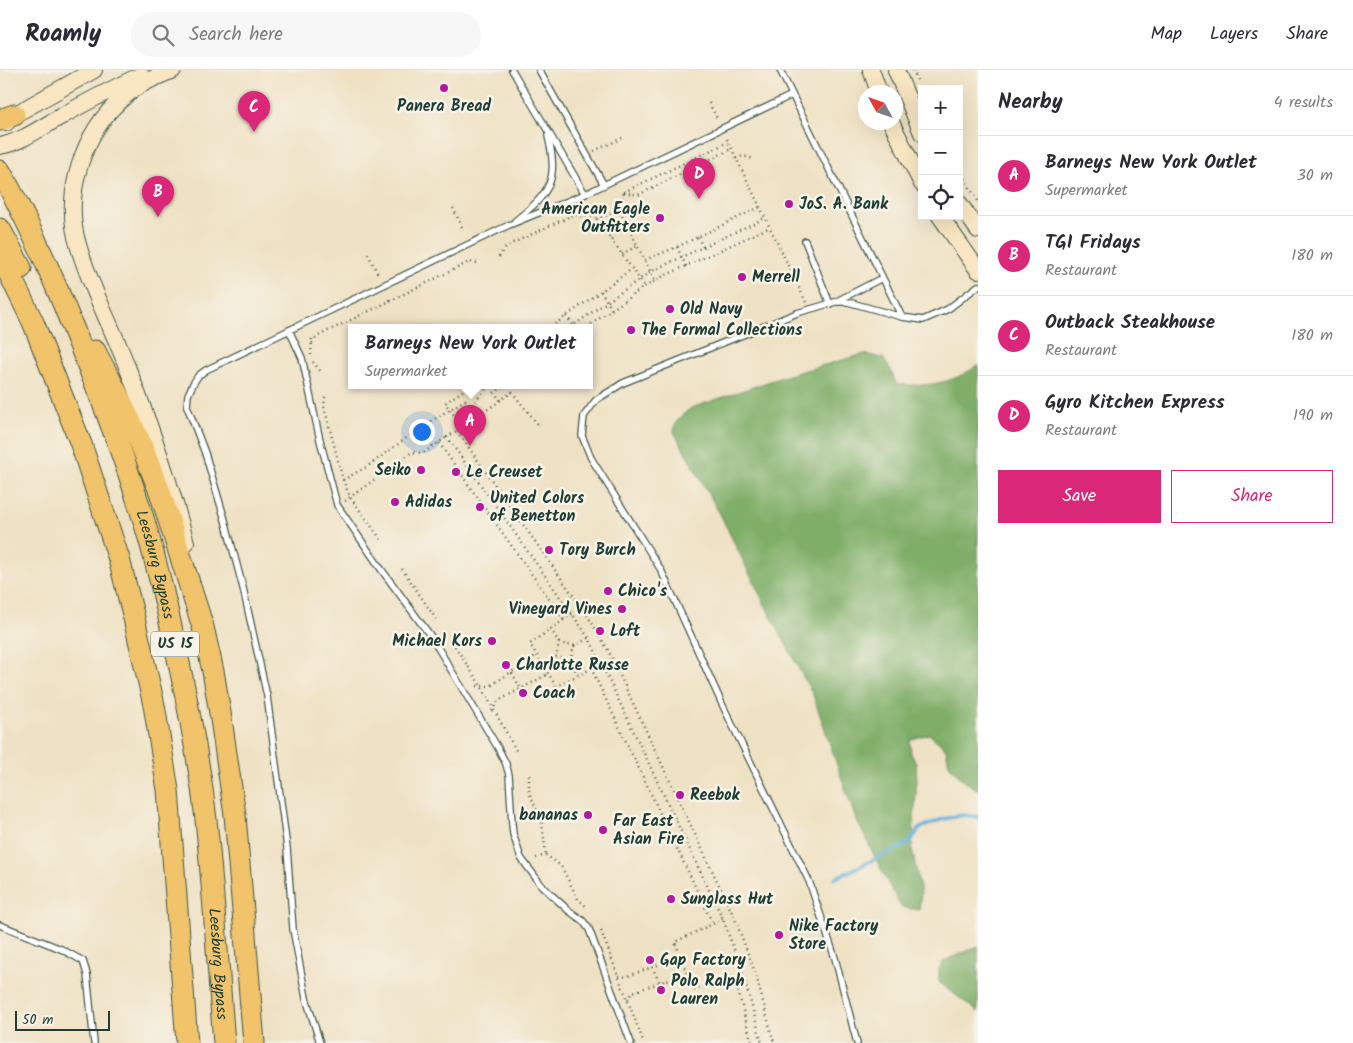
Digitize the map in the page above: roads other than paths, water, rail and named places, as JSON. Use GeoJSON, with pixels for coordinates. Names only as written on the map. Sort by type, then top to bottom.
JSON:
{"type":"FeatureCollection","features":[{"type":"Feature","properties":{"kind":"highway","name":"Leesburg Bypass"},"geometry":{"type":"LineString","coordinates":[[0,171],[47,263],[118,441],[153,552],[190,716],[206,820],[224,1043]]}},
{"type":"Feature","properties":{"kind":"highway"},"geometry":{"type":"LineString","coordinates":[[0,229],[49,328],[83,410],[120,515],[138,579],[157,663],[168,790]]}},
{"type":"Feature","properties":{"kind":"highway","name":"Leesburg Bypass"},"geometry":{"type":"LineString","coordinates":[[0,256],[33,322],[63,394],[119,559],[133,614],[154,705],[168,790],[187,1043]]}},
{"type":"Feature","properties":{"kind":"highway"},"geometry":{"type":"LineString","coordinates":[[47,263],[116,391],[140,442],[160,492],[203,627],[213,671],[235,815],[254,1040]]}},
{"type":"Feature","properties":{"kind":"main road"},"geometry":{"type":"LineString","coordinates":[[5,121],[94,70]]}},
{"type":"Feature","properties":{"kind":"main road"},"geometry":{"type":"LineString","coordinates":[[0,146],[7,145],[23,137],[113,88],[156,70]]}},
{"type":"Feature","properties":{"kind":"main road"},"geometry":{"type":"LineString","coordinates":[[173,70],[135,88],[100,121],[81,159],[73,202],[78,247],[126,364],[170,484],[189,554],[203,627]]}},
{"type":"Feature","properties":{"kind":"main road"},"geometry":{"type":"LineString","coordinates":[[871,70],[876,85]]}},
{"type":"Feature","properties":{"kind":"main road"},"geometry":{"type":"LineString","coordinates":[[896,70],[921,130]]}},
{"type":"Feature","properties":{"kind":"main road"},"geometry":{"type":"LineString","coordinates":[[895,130],[918,176]]}},
{"type":"Feature","properties":{"kind":"main road"},"geometry":{"type":"LineString","coordinates":[[963,209],[978,230]]}},
{"type":"Feature","properties":{"kind":"main road"},"geometry":{"type":"LineString","coordinates":[[943,220],[978,270]]}},
{"type":"Feature","properties":{"kind":"lane"},"geometry":{"type":"LineString","coordinates":[[512,70],[586,194]]}},
{"type":"Feature","properties":{"kind":"lane"},"geometry":{"type":"LineString","coordinates":[[539,70],[604,184]]}},
{"type":"Feature","properties":{"kind":"lane"},"geometry":{"type":"LineString","coordinates":[[780,70],[902,317]]}},
{"type":"Feature","properties":{"kind":"lane"},"geometry":{"type":"LineString","coordinates":[[320,1043],[306,998],[293,929],[287,848],[267,696],[243,588],[225,520],[205,453],[187,406],[188,395],[193,384],[198,376],[206,370],[509,225],[586,194],[792,95]]}},
{"type":"Feature","properties":{"kind":"lane"},"geometry":{"type":"LineString","coordinates":[[509,225],[535,205],[546,191],[552,178],[554,165],[546,129]]}},
{"type":"Feature","properties":{"kind":"lane"},"geometry":{"type":"LineString","coordinates":[[805,241],[832,303]]}},
{"type":"Feature","properties":{"kind":"lane"},"geometry":{"type":"LineString","coordinates":[[832,303],[882,278]]}},
{"type":"Feature","properties":{"kind":"lane"},"geometry":{"type":"LineString","coordinates":[[858,1043],[835,958],[809,881],[722,704],[661,570],[591,458],[582,436],[584,416],[596,400],[623,383],[812,308],[832,303],[848,302],[902,317],[923,320],[948,309],[978,286]]}},
{"type":"Feature","properties":{"kind":"lane"},"geometry":{"type":"LineString","coordinates":[[289,330],[302,358],[320,440],[339,507],[381,569],[432,638],[498,748],[509,775],[513,834],[521,858],[542,886],[583,921],[589,929],[631,1043]]}},
{"type":"Feature","properties":{"kind":"lane"},"geometry":{"type":"LineString","coordinates":[[0,925],[60,949],[83,961],[87,974],[94,1043]]}},
{"type":"Feature","properties":{"kind":"waterway"},"geometry":{"type":"LineString","coordinates":[[835,878],[909,843],[920,828],[943,819],[964,815],[978,817]]}},
{"type":"Feature","properties":{"kind":"place","name":"Panera Bread"},"geometry":{"type":"Point","coordinates":[444,88]}},
{"type":"Feature","properties":{"kind":"place","name":"Outback Steakhouse"},"geometry":{"type":"Point","coordinates":[254,132]}},
{"type":"Feature","properties":{"kind":"place","name":"Gyro Kitchen Express"},"geometry":{"type":"Point","coordinates":[699,199]}},
{"type":"Feature","properties":{"kind":"place","name":"JoS. A. Bank"},"geometry":{"type":"Point","coordinates":[789,204]}},
{"type":"Feature","properties":{"kind":"place","name":"TGI Fridays"},"geometry":{"type":"Point","coordinates":[158,217]}},
{"type":"Feature","properties":{"kind":"place","name":"American Eagle Outfitters"},"geometry":{"type":"Point","coordinates":[660,218]}},
{"type":"Feature","properties":{"kind":"place","name":"Merrell"},"geometry":{"type":"Point","coordinates":[742,277]}},
{"type":"Feature","properties":{"kind":"place","name":"Old Navy"},"geometry":{"type":"Point","coordinates":[670,309]}},
{"type":"Feature","properties":{"kind":"place","name":"The Formal Collections"},"geometry":{"type":"Point","coordinates":[631,330]}},
{"type":"Feature","properties":{"kind":"place","name":"Barneys New York Outlet"},"geometry":{"type":"Point","coordinates":[470,446]}},
{"type":"Feature","properties":{"kind":"place","name":"Seiko"},"geometry":{"type":"Point","coordinates":[421,470]}},
{"type":"Feature","properties":{"kind":"place","name":"Le Creuset"},"geometry":{"type":"Point","coordinates":[456,472]}},
{"type":"Feature","properties":{"kind":"place","name":"Adidas"},"geometry":{"type":"Point","coordinates":[395,502]}},
{"type":"Feature","properties":{"kind":"place","name":"United Colors of Benetton"},"geometry":{"type":"Point","coordinates":[480,507]}},
{"type":"Feature","properties":{"kind":"place","name":"Tory Burch"},"geometry":{"type":"Point","coordinates":[549,550]}},
{"type":"Feature","properties":{"kind":"place","name":"Chico's"},"geometry":{"type":"Point","coordinates":[608,591]}},
{"type":"Feature","properties":{"kind":"place","name":"Vineyard Vines"},"geometry":{"type":"Point","coordinates":[622,609]}},
{"type":"Feature","properties":{"kind":"place","name":"Loft"},"geometry":{"type":"Point","coordinates":[600,631]}},
{"type":"Feature","properties":{"kind":"place","name":"Michael Kors"},"geometry":{"type":"Point","coordinates":[492,641]}},
{"type":"Feature","properties":{"kind":"place","name":"Charlotte Russe"},"geometry":{"type":"Point","coordinates":[506,665]}},
{"type":"Feature","properties":{"kind":"place","name":"Coach"},"geometry":{"type":"Point","coordinates":[523,693]}},
{"type":"Feature","properties":{"kind":"place","name":"Reebok"},"geometry":{"type":"Point","coordinates":[680,795]}},
{"type":"Feature","properties":{"kind":"place","name":"bananas"},"geometry":{"type":"Point","coordinates":[588,815]}},
{"type":"Feature","properties":{"kind":"place","name":"Far East Asian Fire"},"geometry":{"type":"Point","coordinates":[603,830]}},
{"type":"Feature","properties":{"kind":"place","name":"Sunglass Hut"},"geometry":{"type":"Point","coordinates":[671,899]}},
{"type":"Feature","properties":{"kind":"place","name":"Nike Factory Store"},"geometry":{"type":"Point","coordinates":[779,935]}},
{"type":"Feature","properties":{"kind":"place","name":"Gap Factory"},"geometry":{"type":"Point","coordinates":[650,960]}},
{"type":"Feature","properties":{"kind":"place","name":"Polo Ralph Lauren"},"geometry":{"type":"Point","coordinates":[661,990]}}]}
